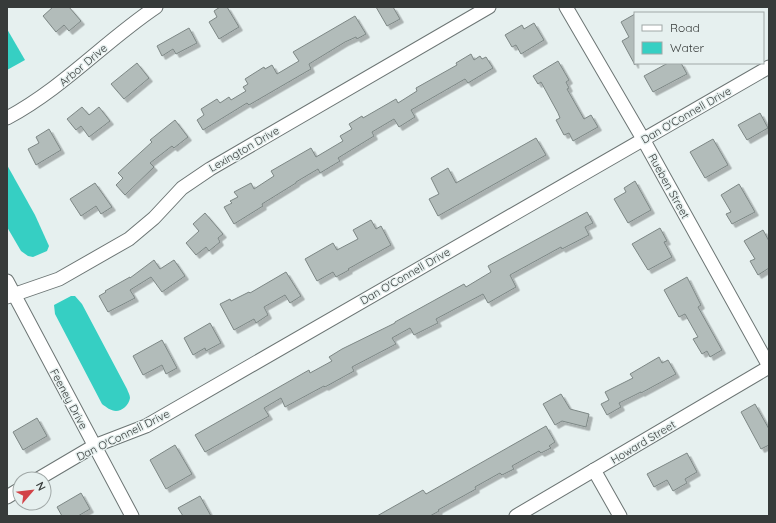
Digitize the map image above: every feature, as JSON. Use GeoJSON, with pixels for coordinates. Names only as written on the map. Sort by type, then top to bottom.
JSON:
{"type":"FeatureCollection","features":[{"type":"Feature","properties":{"kind":"street","name":"Arbor Drive"},"geometry":{"type":"LineString","coordinates":[[7,118],[30,106],[135,21],[156,7]]}},
{"type":"Feature","properties":{"kind":"street","name":"Lexington Drive"},"geometry":{"type":"LineString","coordinates":[[11,296],[59,279],[129,239],[154,218],[182,188],[210,169],[489,7]]}},
{"type":"Feature","properties":{"kind":"street","name":"Rueben Street"},"geometry":{"type":"LineString","coordinates":[[566,7],[769,366]]}},
{"type":"Feature","properties":{"kind":"street","name":"Dan O'Connell Drive"},"geometry":{"type":"LineString","coordinates":[[52,471],[94,446],[146,426],[769,67]]}},
{"type":"Feature","properties":{"kind":"street","name":"Feeney Drive"},"geometry":{"type":"LineString","coordinates":[[7,281],[11,296],[132,516]]}},
{"type":"Feature","properties":{"kind":"street","name":"Howard Street"},"geometry":{"type":"LineString","coordinates":[[516,516],[769,366]]}},
{"type":"Feature","properties":{"kind":"street"},"geometry":{"type":"LineString","coordinates":[[594,470],[620,516]]}},
{"type":"Feature","properties":{"kind":"water"},"geometry":{"type":"Polygon","coordinates":[[[7,29],[25,60],[7,70],[7,29]]]}},
{"type":"Feature","properties":{"kind":"water"},"geometry":{"type":"Polygon","coordinates":[[[7,165],[35,215],[49,246],[47,251],[33,257],[28,256],[21,251],[7,227],[7,165]]]}},
{"type":"Feature","properties":{"kind":"water"},"geometry":{"type":"Polygon","coordinates":[[[71,296],[75,296],[82,304],[127,389],[130,397],[129,401],[121,410],[112,410],[102,404],[55,314],[54,305],[71,296]]]}},
{"type":"Feature","properties":{"kind":"building"},"geometry":{"type":"Polygon","coordinates":[[[53,7],[69,7],[81,21],[69,31],[64,25],[56,32],[43,16],[53,7]]]}},
{"type":"Feature","properties":{"kind":"building"},"geometry":{"type":"Polygon","coordinates":[[[220,7],[227,7],[239,27],[219,39],[209,22],[217,17],[214,11],[220,7]]]}},
{"type":"Feature","properties":{"kind":"building"},"geometry":{"type":"Polygon","coordinates":[[[376,7],[393,7],[400,19],[387,26],[376,7]]]}},
{"type":"Feature","properties":{"kind":"building"},"geometry":{"type":"Polygon","coordinates":[[[634,15],[634,63],[622,41],[629,37],[621,22],[634,15]]]}},
{"type":"Feature","properties":{"kind":"building"},"geometry":{"type":"Polygon","coordinates":[[[355,16],[366,34],[357,39],[356,37],[345,42],[309,64],[311,69],[249,105],[247,103],[203,130],[197,120],[204,115],[201,109],[217,99],[220,103],[229,97],[231,100],[246,91],[243,87],[248,84],[245,79],[264,67],[265,69],[272,65],[277,74],[299,61],[293,52],[355,16]]]}},
{"type":"Feature","properties":{"kind":"building"},"geometry":{"type":"Polygon","coordinates":[[[534,23],[544,40],[521,54],[516,45],[512,47],[505,35],[522,25],[524,29],[534,23]]]}},
{"type":"Feature","properties":{"kind":"building"},"geometry":{"type":"Polygon","coordinates":[[[189,28],[197,43],[176,54],[173,49],[162,56],[157,46],[189,28]]]}},
{"type":"Feature","properties":{"kind":"building"},"geometry":{"type":"Polygon","coordinates":[[[471,54],[474,60],[480,56],[482,59],[486,57],[493,68],[468,83],[465,79],[411,110],[415,117],[399,127],[394,119],[372,132],[374,136],[338,158],[340,161],[320,173],[318,169],[296,182],[262,204],[263,206],[234,224],[224,207],[232,203],[230,201],[238,197],[234,192],[251,183],[254,189],[274,176],[271,171],[311,148],[316,157],[343,141],[340,136],[352,129],[349,124],[362,116],[363,118],[396,99],[398,103],[417,91],[416,88],[457,65],[456,63],[471,54]]]}},
{"type":"Feature","properties":{"kind":"building"},"geometry":{"type":"Polygon","coordinates":[[[558,61],[569,80],[566,82],[569,88],[567,89],[584,119],[591,115],[598,127],[573,141],[569,133],[564,135],[556,120],[560,118],[558,113],[541,82],[538,84],[533,76],[558,61]]]}},
{"type":"Feature","properties":{"kind":"building"},"geometry":{"type":"Polygon","coordinates":[[[137,63],[149,78],[124,99],[111,84],[137,63]]]}},
{"type":"Feature","properties":{"kind":"building"},"geometry":{"type":"Polygon","coordinates":[[[666,64],[682,64],[687,74],[653,92],[644,76],[666,64]]]}},
{"type":"Feature","properties":{"kind":"building"},"geometry":{"type":"Polygon","coordinates":[[[82,107],[89,115],[99,107],[110,121],[89,137],[81,126],[76,130],[67,119],[82,107]]]}},
{"type":"Feature","properties":{"kind":"building"},"geometry":{"type":"Polygon","coordinates":[[[760,113],[768,128],[747,140],[738,125],[760,113]]]}},
{"type":"Feature","properties":{"kind":"building"},"geometry":{"type":"Polygon","coordinates":[[[175,120],[188,137],[174,148],[172,146],[150,163],[154,167],[125,195],[116,185],[123,178],[118,173],[152,142],[150,140],[175,120]]]}},
{"type":"Feature","properties":{"kind":"building"},"geometry":{"type":"Polygon","coordinates":[[[49,129],[61,150],[36,165],[28,149],[39,143],[36,137],[49,129]]]}},
{"type":"Feature","properties":{"kind":"building"},"geometry":{"type":"Polygon","coordinates":[[[536,138],[546,155],[438,216],[429,199],[439,194],[431,178],[448,168],[456,183],[536,138]]]}},
{"type":"Feature","properties":{"kind":"building"},"geometry":{"type":"Polygon","coordinates":[[[713,139],[728,165],[705,178],[690,152],[713,139]]]}},
{"type":"Feature","properties":{"kind":"building"},"geometry":{"type":"Polygon","coordinates":[[[635,181],[651,210],[628,223],[614,199],[626,192],[624,188],[635,181]]]}},
{"type":"Feature","properties":{"kind":"building"},"geometry":{"type":"Polygon","coordinates":[[[95,183],[112,207],[101,214],[96,206],[81,216],[70,199],[95,183]]]}},
{"type":"Feature","properties":{"kind":"building"},"geometry":{"type":"Polygon","coordinates":[[[739,184],[755,212],[732,224],[726,214],[731,212],[721,195],[739,184]]]}},
{"type":"Feature","properties":{"kind":"building"},"geometry":{"type":"Polygon","coordinates":[[[587,212],[593,223],[585,227],[589,235],[562,249],[561,247],[510,275],[516,287],[488,303],[483,294],[436,319],[438,323],[414,335],[410,328],[392,338],[396,344],[352,367],[354,371],[285,407],[281,398],[264,408],[269,416],[205,452],[195,435],[309,370],[310,373],[332,361],[329,357],[342,349],[395,323],[464,284],[466,287],[491,272],[488,266],[587,212]]]}},
{"type":"Feature","properties":{"kind":"building"},"geometry":{"type":"Polygon","coordinates":[[[205,213],[223,234],[218,238],[220,242],[209,251],[206,247],[196,255],[186,243],[199,231],[193,224],[205,213]]]}},
{"type":"Feature","properties":{"kind":"building"},"geometry":{"type":"Polygon","coordinates":[[[371,220],[376,229],[381,226],[391,245],[336,277],[333,272],[317,281],[305,259],[333,243],[337,250],[358,239],[353,230],[371,220]]]}},
{"type":"Feature","properties":{"kind":"building"},"geometry":{"type":"Polygon","coordinates":[[[660,228],[667,241],[664,242],[672,257],[648,270],[632,244],[660,228]]]}},
{"type":"Feature","properties":{"kind":"building"},"geometry":{"type":"Polygon","coordinates":[[[763,230],[769,241],[769,268],[758,275],[750,261],[755,259],[744,241],[763,230]]]}},
{"type":"Feature","properties":{"kind":"building"},"geometry":{"type":"Polygon","coordinates":[[[154,260],[160,269],[174,260],[185,276],[162,292],[151,277],[130,290],[135,298],[108,312],[99,296],[106,292],[105,291],[130,278],[154,260]]]}},
{"type":"Feature","properties":{"kind":"building"},"geometry":{"type":"Polygon","coordinates":[[[286,272],[301,296],[290,303],[285,295],[264,307],[268,315],[256,323],[254,319],[234,330],[220,304],[230,299],[231,301],[249,292],[250,293],[286,272]]]}},
{"type":"Feature","properties":{"kind":"building"},"geometry":{"type":"Polygon","coordinates":[[[687,277],[701,305],[698,307],[722,350],[710,357],[707,351],[702,354],[693,339],[698,337],[685,314],[679,317],[664,290],[687,277]]]}},
{"type":"Feature","properties":{"kind":"building"},"geometry":{"type":"Polygon","coordinates":[[[210,323],[221,343],[206,351],[205,348],[193,355],[184,338],[210,323]]]}},
{"type":"Feature","properties":{"kind":"building"},"geometry":{"type":"Polygon","coordinates":[[[162,340],[177,368],[166,374],[162,365],[143,375],[133,356],[162,340]]]}},
{"type":"Feature","properties":{"kind":"building"},"geometry":{"type":"Polygon","coordinates":[[[659,357],[662,363],[668,360],[676,374],[619,403],[621,407],[607,415],[601,404],[609,400],[605,392],[633,378],[630,374],[659,357]]]}},
{"type":"Feature","properties":{"kind":"building"},"geometry":{"type":"Polygon","coordinates":[[[561,394],[570,409],[589,414],[586,427],[562,421],[555,425],[543,404],[561,394]]]}},
{"type":"Feature","properties":{"kind":"building"},"geometry":{"type":"Polygon","coordinates":[[[755,404],[769,429],[769,445],[761,449],[741,412],[755,404]]]}},
{"type":"Feature","properties":{"kind":"building"},"geometry":{"type":"Polygon","coordinates":[[[37,418],[47,436],[23,450],[13,432],[37,418]]]}},
{"type":"Feature","properties":{"kind":"building"},"geometry":{"type":"Polygon","coordinates":[[[546,426],[555,442],[549,446],[551,448],[541,453],[539,451],[512,466],[514,469],[502,475],[500,473],[430,516],[377,516],[423,490],[426,494],[546,426]]]}},
{"type":"Feature","properties":{"kind":"building"},"geometry":{"type":"Polygon","coordinates":[[[175,445],[192,474],[166,489],[150,460],[175,445]]]}},
{"type":"Feature","properties":{"kind":"building"},"geometry":{"type":"Polygon","coordinates":[[[687,453],[697,472],[685,479],[687,483],[673,491],[667,480],[654,487],[647,474],[687,453]]]}},
{"type":"Feature","properties":{"kind":"building"},"geometry":{"type":"Polygon","coordinates":[[[81,493],[90,509],[78,516],[62,516],[57,507],[81,493]]]}},
{"type":"Feature","properties":{"kind":"building"},"geometry":{"type":"Polygon","coordinates":[[[200,496],[211,516],[183,516],[178,508],[200,496]]]}}]}
